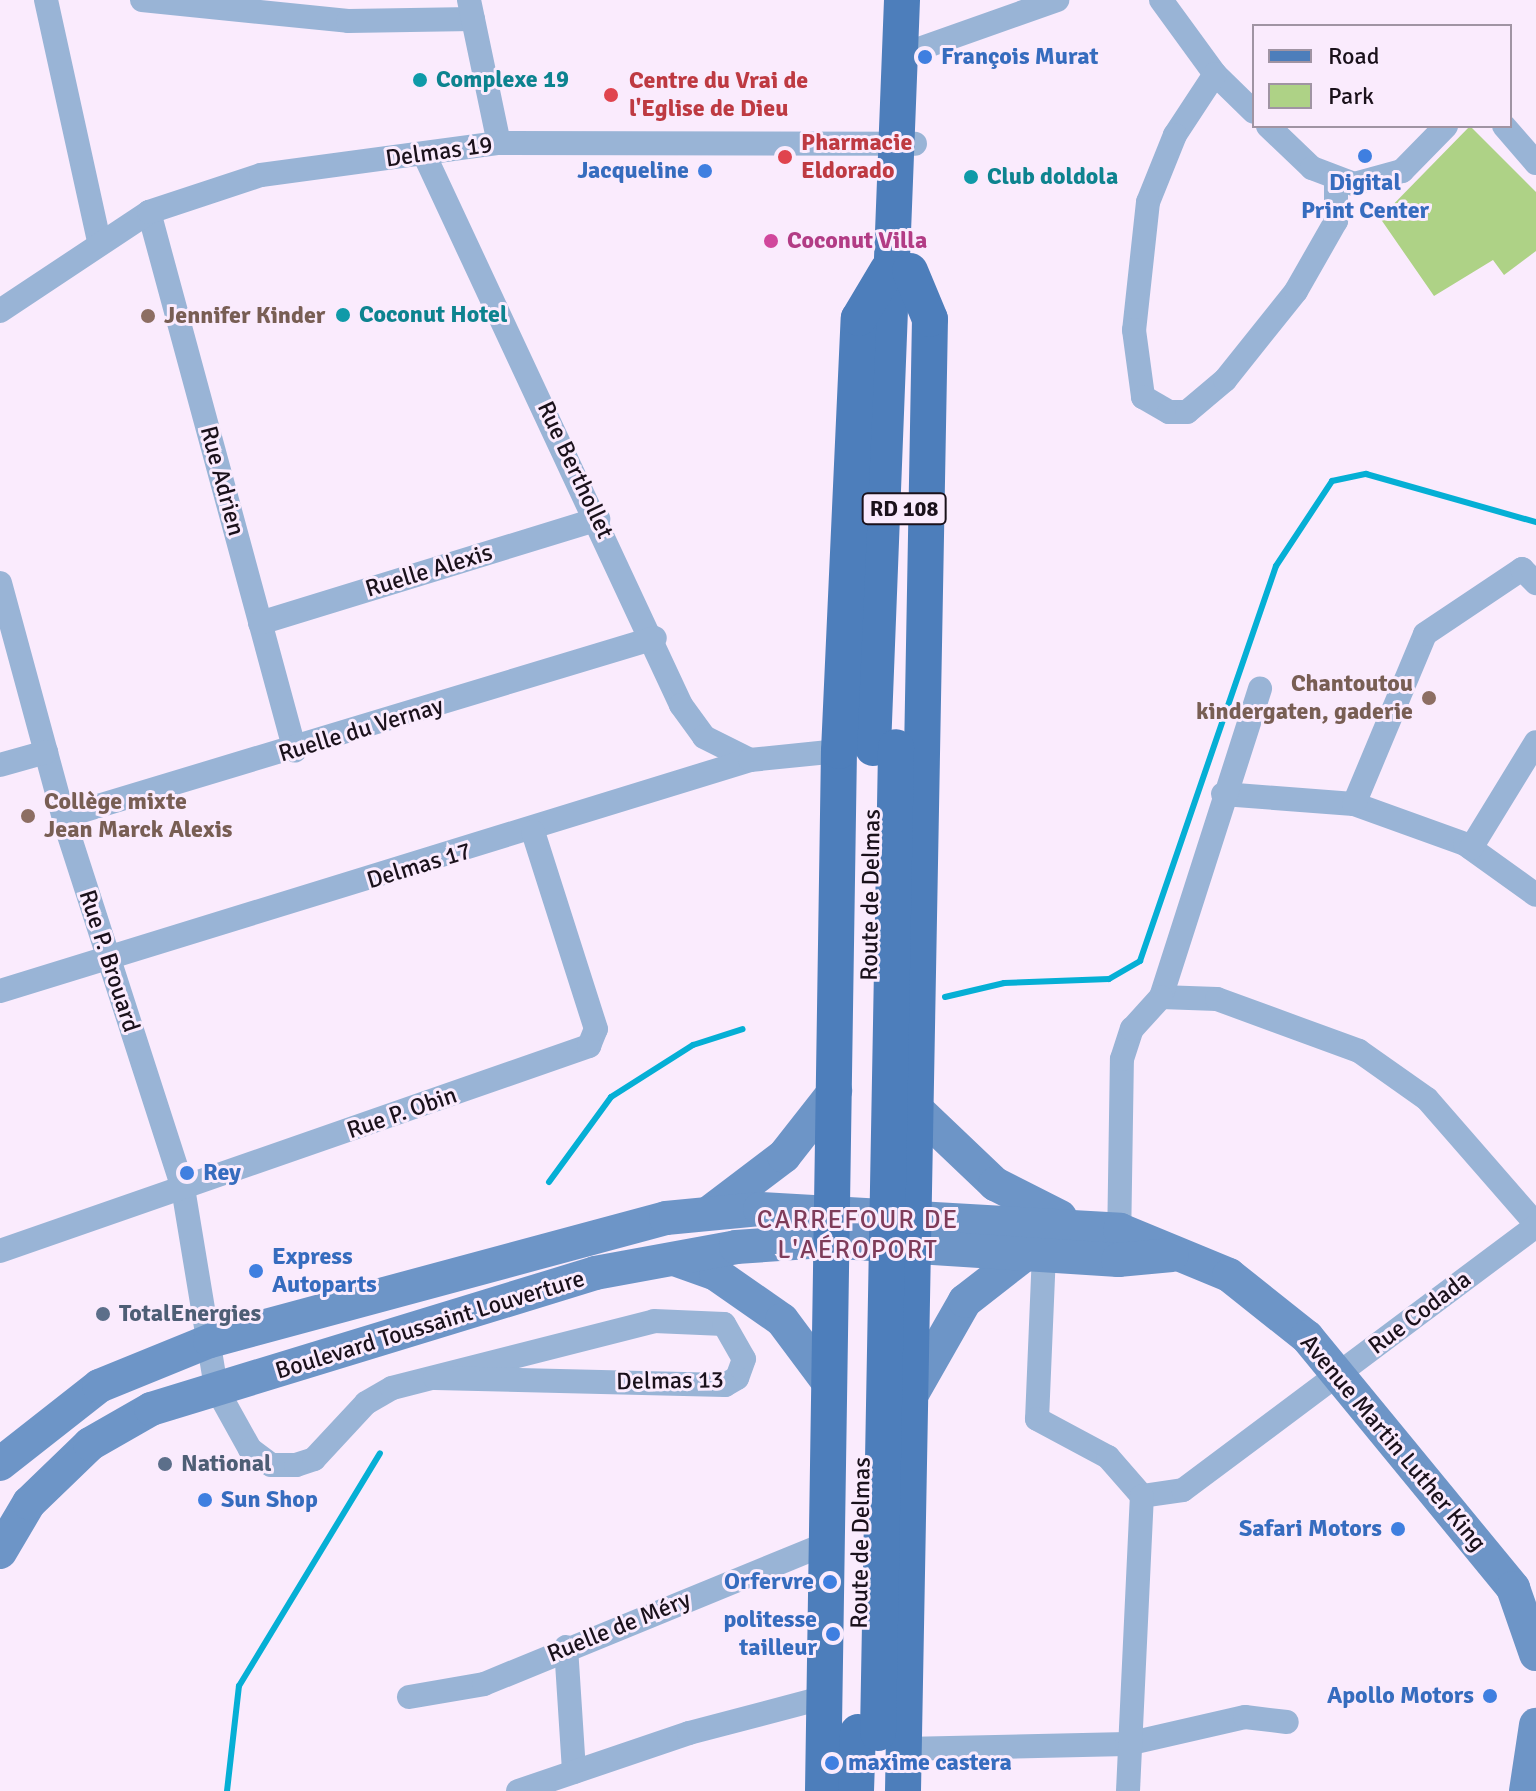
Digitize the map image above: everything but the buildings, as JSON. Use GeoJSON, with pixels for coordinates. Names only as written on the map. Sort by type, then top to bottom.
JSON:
{"type":"FeatureCollection","features":[{"type":"Feature","properties":{"kind":"main road","name":"Route de Delmas"},"geometry":{"type":"LineString","coordinates":[[902,0],[909,54]]}},
{"type":"Feature","properties":{"kind":"main road","name":"Route de Delmas"},"geometry":{"type":"LineString","coordinates":[[877,1791],[880,1738],[869,749],[909,54],[921,0]]}},
{"type":"Feature","properties":{"kind":"main road"},"geometry":{"type":"LineString","coordinates":[[823,1791],[829,1383],[825,1222],[869,749],[859,318],[898,271],[930,319],[912,1105],[915,1235],[908,1399],[880,1738],[903,1791]]}},
{"type":"Feature","properties":{"kind":"main road"},"geometry":{"type":"LineString","coordinates":[[709,1212],[784,1156],[835,1091]]}},
{"type":"Feature","properties":{"kind":"main road"},"geometry":{"type":"LineString","coordinates":[[912,1105],[995,1184],[1104,1236]]}},
{"type":"Feature","properties":{"kind":"main road","name":"Boulevard Toussaint Louverture"},"geometry":{"type":"LineString","coordinates":[[0,1464],[99,1386],[210,1341],[553,1245],[709,1212],[825,1222],[915,1235]]}},
{"type":"Feature","properties":{"kind":"main road","name":"Boulevard Toussaint Louverture"},"geometry":{"type":"LineString","coordinates":[[0,1552],[29,1503],[90,1444],[151,1409],[595,1273],[736,1247],[825,1222]]}},
{"type":"Feature","properties":{"kind":"main road"},"geometry":{"type":"LineString","coordinates":[[915,1235],[1104,1236]]}},
{"type":"Feature","properties":{"kind":"main road"},"geometry":{"type":"LineString","coordinates":[[915,1235],[1036,1253]]}},
{"type":"Feature","properties":{"kind":"main road"},"geometry":{"type":"LineString","coordinates":[[908,1399],[965,1301],[1036,1253],[1104,1236]]}},
{"type":"Feature","properties":{"kind":"main road","name":"Avenue Martin Luther King"},"geometry":{"type":"LineString","coordinates":[[1104,1236],[1176,1254],[1262,1296],[1340,1373],[1513,1588],[1536,1641]]}},
{"type":"Feature","properties":{"kind":"main road"},"geometry":{"type":"LineString","coordinates":[[676,1259],[716,1274],[782,1320],[829,1383]]}},
{"type":"Feature","properties":{"kind":"main road"},"geometry":{"type":"LineString","coordinates":[[1526,1791],[1536,1725]]}},
{"type":"Feature","properties":{"kind":"main road","name":"Route de Delmas"},"geometry":{"type":"LineString","coordinates":[[856,1791],[880,1738]]}},
{"type":"Feature","properties":{"kind":"street"},"geometry":{"type":"LineString","coordinates":[[46,0],[99,241]]}},
{"type":"Feature","properties":{"kind":"street"},"geometry":{"type":"LineString","coordinates":[[142,0],[344,11],[471,9],[499,143]]}},
{"type":"Feature","properties":{"kind":"street"},"geometry":{"type":"LineString","coordinates":[[909,54],[975,25],[1057,0]]}},
{"type":"Feature","properties":{"kind":"street"},"geometry":{"type":"LineString","coordinates":[[1161,0],[1215,74],[1252,110]]}},
{"type":"Feature","properties":{"kind":"street"},"geometry":{"type":"LineString","coordinates":[[1215,74],[1175,135],[1148,202],[1134,330],[1143,397],[1169,412],[1187,412],[1225,380],[1296,291],[1336,221],[1336,179]]}},
{"type":"Feature","properties":{"kind":"street"},"geometry":{"type":"LineString","coordinates":[[1270,128],[1312,168],[1336,179],[1389,178],[1444,128]]}},
{"type":"Feature","properties":{"kind":"street"},"geometry":{"type":"LineString","coordinates":[[1506,128],[1536,163]]}},
{"type":"Feature","properties":{"kind":"street","name":"Delmas 19"},"geometry":{"type":"LineString","coordinates":[[0,311],[99,241],[149,212],[261,175],[499,143],[904,144]]}},
{"type":"Feature","properties":{"kind":"street","name":"Rue Berthollet"},"geometry":{"type":"LineString","coordinates":[[424,154],[655,638],[681,705],[704,737],[750,760]]}},
{"type":"Feature","properties":{"kind":"street","name":"Rue Adrien"},"geometry":{"type":"LineString","coordinates":[[149,212],[295,751]]}},
{"type":"Feature","properties":{"kind":"street","name":"Ruelle Alexis"},"geometry":{"type":"LineString","coordinates":[[260,623],[598,519]]}},
{"type":"Feature","properties":{"kind":"street"},"geometry":{"type":"LineString","coordinates":[[1354,804],[1425,634],[1522,569],[1536,583]]}},
{"type":"Feature","properties":{"kind":"street","name":"Rue P. Brouard"},"geometry":{"type":"LineString","coordinates":[[0,583],[65,816],[183,1188],[216,1388]]}},
{"type":"Feature","properties":{"kind":"street","name":"Ruelle du Vernay"},"geometry":{"type":"LineString","coordinates":[[65,816],[295,751],[655,638]]}},
{"type":"Feature","properties":{"kind":"street"},"geometry":{"type":"LineString","coordinates":[[1104,1236],[1122,1059],[1132,1029],[1161,997],[1223,794],[1260,688]]}},
{"type":"Feature","properties":{"kind":"street"},"geometry":{"type":"LineString","coordinates":[[1471,848],[1536,742]]}},
{"type":"Feature","properties":{"kind":"street","name":"Delmas 17"},"geometry":{"type":"LineString","coordinates":[[0,991],[533,832],[750,760],[869,749]]}},
{"type":"Feature","properties":{"kind":"street"},"geometry":{"type":"LineString","coordinates":[[0,765],[46,752]]}},
{"type":"Feature","properties":{"kind":"street"},"geometry":{"type":"LineString","coordinates":[[1223,794],[1354,804],[1471,848],[1536,895]]}},
{"type":"Feature","properties":{"kind":"street","name":"Rue P. Obin"},"geometry":{"type":"LineString","coordinates":[[0,1251],[589,1046],[596,1029],[533,832]]}},
{"type":"Feature","properties":{"kind":"street"},"geometry":{"type":"LineString","coordinates":[[1161,997],[1217,999],[1359,1051],[1427,1099],[1536,1225]]}},
{"type":"Feature","properties":{"kind":"street","name":"Rue Codada"},"geometry":{"type":"LineString","coordinates":[[1142,1496],[1183,1490],[1536,1225]]}},
{"type":"Feature","properties":{"kind":"street"},"geometry":{"type":"LineString","coordinates":[[1036,1253],[1037,1419],[1108,1457],[1142,1496],[1127,1744],[1128,1791]]}},
{"type":"Feature","properties":{"kind":"street","name":"Delmas 13"},"geometry":{"type":"LineString","coordinates":[[216,1388],[250,1449],[271,1465],[296,1465],[314,1459],[366,1403],[435,1378],[672,1318],[724,1324],[744,1359],[737,1378],[725,1385],[435,1378]]}},
{"type":"Feature","properties":{"kind":"street","name":"Ruelle de Méry"},"geometry":{"type":"LineString","coordinates":[[409,1697],[484,1684],[566,1647],[825,1544]]}},
{"type":"Feature","properties":{"kind":"street"},"geometry":{"type":"LineString","coordinates":[[566,1647],[574,1772]]}},
{"type":"Feature","properties":{"kind":"street"},"geometry":{"type":"LineString","coordinates":[[518,1791],[822,1698]]}},
{"type":"Feature","properties":{"kind":"street"},"geometry":{"type":"LineString","coordinates":[[880,1738],[1127,1744],[1245,1717],[1287,1722]]}},
{"type":"Feature","properties":{"kind":"green space"},"geometry":{"type":"Polygon","coordinates":[[[1468,128],[1472,128],[1536,192],[1536,251],[1504,275],[1493,260],[1434,296],[1380,218],[1468,128]]]}},
{"type":"Feature","properties":{"kind":"waterway"},"geometry":{"type":"LineString","coordinates":[[945,997],[1004,983],[1109,979],[1140,961],[1276,566],[1332,481],[1366,474],[1536,522]]}},
{"type":"Feature","properties":{"kind":"waterway"},"geometry":{"type":"LineString","coordinates":[[549,1182],[611,1097],[693,1045],[743,1029]]}},
{"type":"Feature","properties":{"kind":"waterway"},"geometry":{"type":"LineString","coordinates":[[227,1791],[239,1686],[380,1453]]}},
{"type":"Feature","properties":{"kind":"place","name":"François Murat"},"geometry":{"type":"Point","coordinates":[925,57]}},
{"type":"Feature","properties":{"kind":"place","name":"Complexe 19"},"geometry":{"type":"Point","coordinates":[420,80]}},
{"type":"Feature","properties":{"kind":"place","name":"Centre du Vrai de l'Eglise de Dieu"},"geometry":{"type":"Point","coordinates":[611,95]}},
{"type":"Feature","properties":{"kind":"place","name":"Digital Print Center"},"geometry":{"type":"Point","coordinates":[1365,156]}},
{"type":"Feature","properties":{"kind":"place","name":"Pharmacie Eldorado"},"geometry":{"type":"Point","coordinates":[785,157]}},
{"type":"Feature","properties":{"kind":"place","name":"Jacqueline"},"geometry":{"type":"Point","coordinates":[705,171]}},
{"type":"Feature","properties":{"kind":"place","name":"Club doldola"},"geometry":{"type":"Point","coordinates":[971,177]}},
{"type":"Feature","properties":{"kind":"place","name":"Coconut Villa"},"geometry":{"type":"Point","coordinates":[771,241]}},
{"type":"Feature","properties":{"kind":"place","name":"Coconut Hotel"},"geometry":{"type":"Point","coordinates":[343,315]}},
{"type":"Feature","properties":{"kind":"place","name":"Jennifer Kinder"},"geometry":{"type":"Point","coordinates":[148,316]}},
{"type":"Feature","properties":{"kind":"place","name":"Chantoutou kindergaten, gaderie"},"geometry":{"type":"Point","coordinates":[1429,698]}},
{"type":"Feature","properties":{"kind":"place","name":"Collège mixte Jean Marck Alexis"},"geometry":{"type":"Point","coordinates":[28,816]}},
{"type":"Feature","properties":{"kind":"place","name":"Rey"},"geometry":{"type":"Point","coordinates":[187,1173]}},
{"type":"Feature","properties":{"kind":"place","name":"Express Autoparts"},"geometry":{"type":"Point","coordinates":[256,1271]}},
{"type":"Feature","properties":{"kind":"place","name":"TotalEnergies"},"geometry":{"type":"Point","coordinates":[103,1314]}},
{"type":"Feature","properties":{"kind":"place","name":"National"},"geometry":{"type":"Point","coordinates":[165,1464]}},
{"type":"Feature","properties":{"kind":"place","name":"Sun Shop"},"geometry":{"type":"Point","coordinates":[205,1500]}},
{"type":"Feature","properties":{"kind":"place","name":"Safari Motors"},"geometry":{"type":"Point","coordinates":[1398,1529]}},
{"type":"Feature","properties":{"kind":"place","name":"Orfervre"},"geometry":{"type":"Point","coordinates":[830,1582]}},
{"type":"Feature","properties":{"kind":"place","name":"politesse tailleur"},"geometry":{"type":"Point","coordinates":[833,1634]}},
{"type":"Feature","properties":{"kind":"place","name":"Apollo Motors"},"geometry":{"type":"Point","coordinates":[1490,1696]}},
{"type":"Feature","properties":{"kind":"place","name":"maxime castera"},"geometry":{"type":"Point","coordinates":[832,1763]}},
{"type":"Feature","properties":{"kind":"district","name":"CARREFOUR DE L'AÉROPORT"},"geometry":{"type":"Point","coordinates":[858,1236]}}]}
